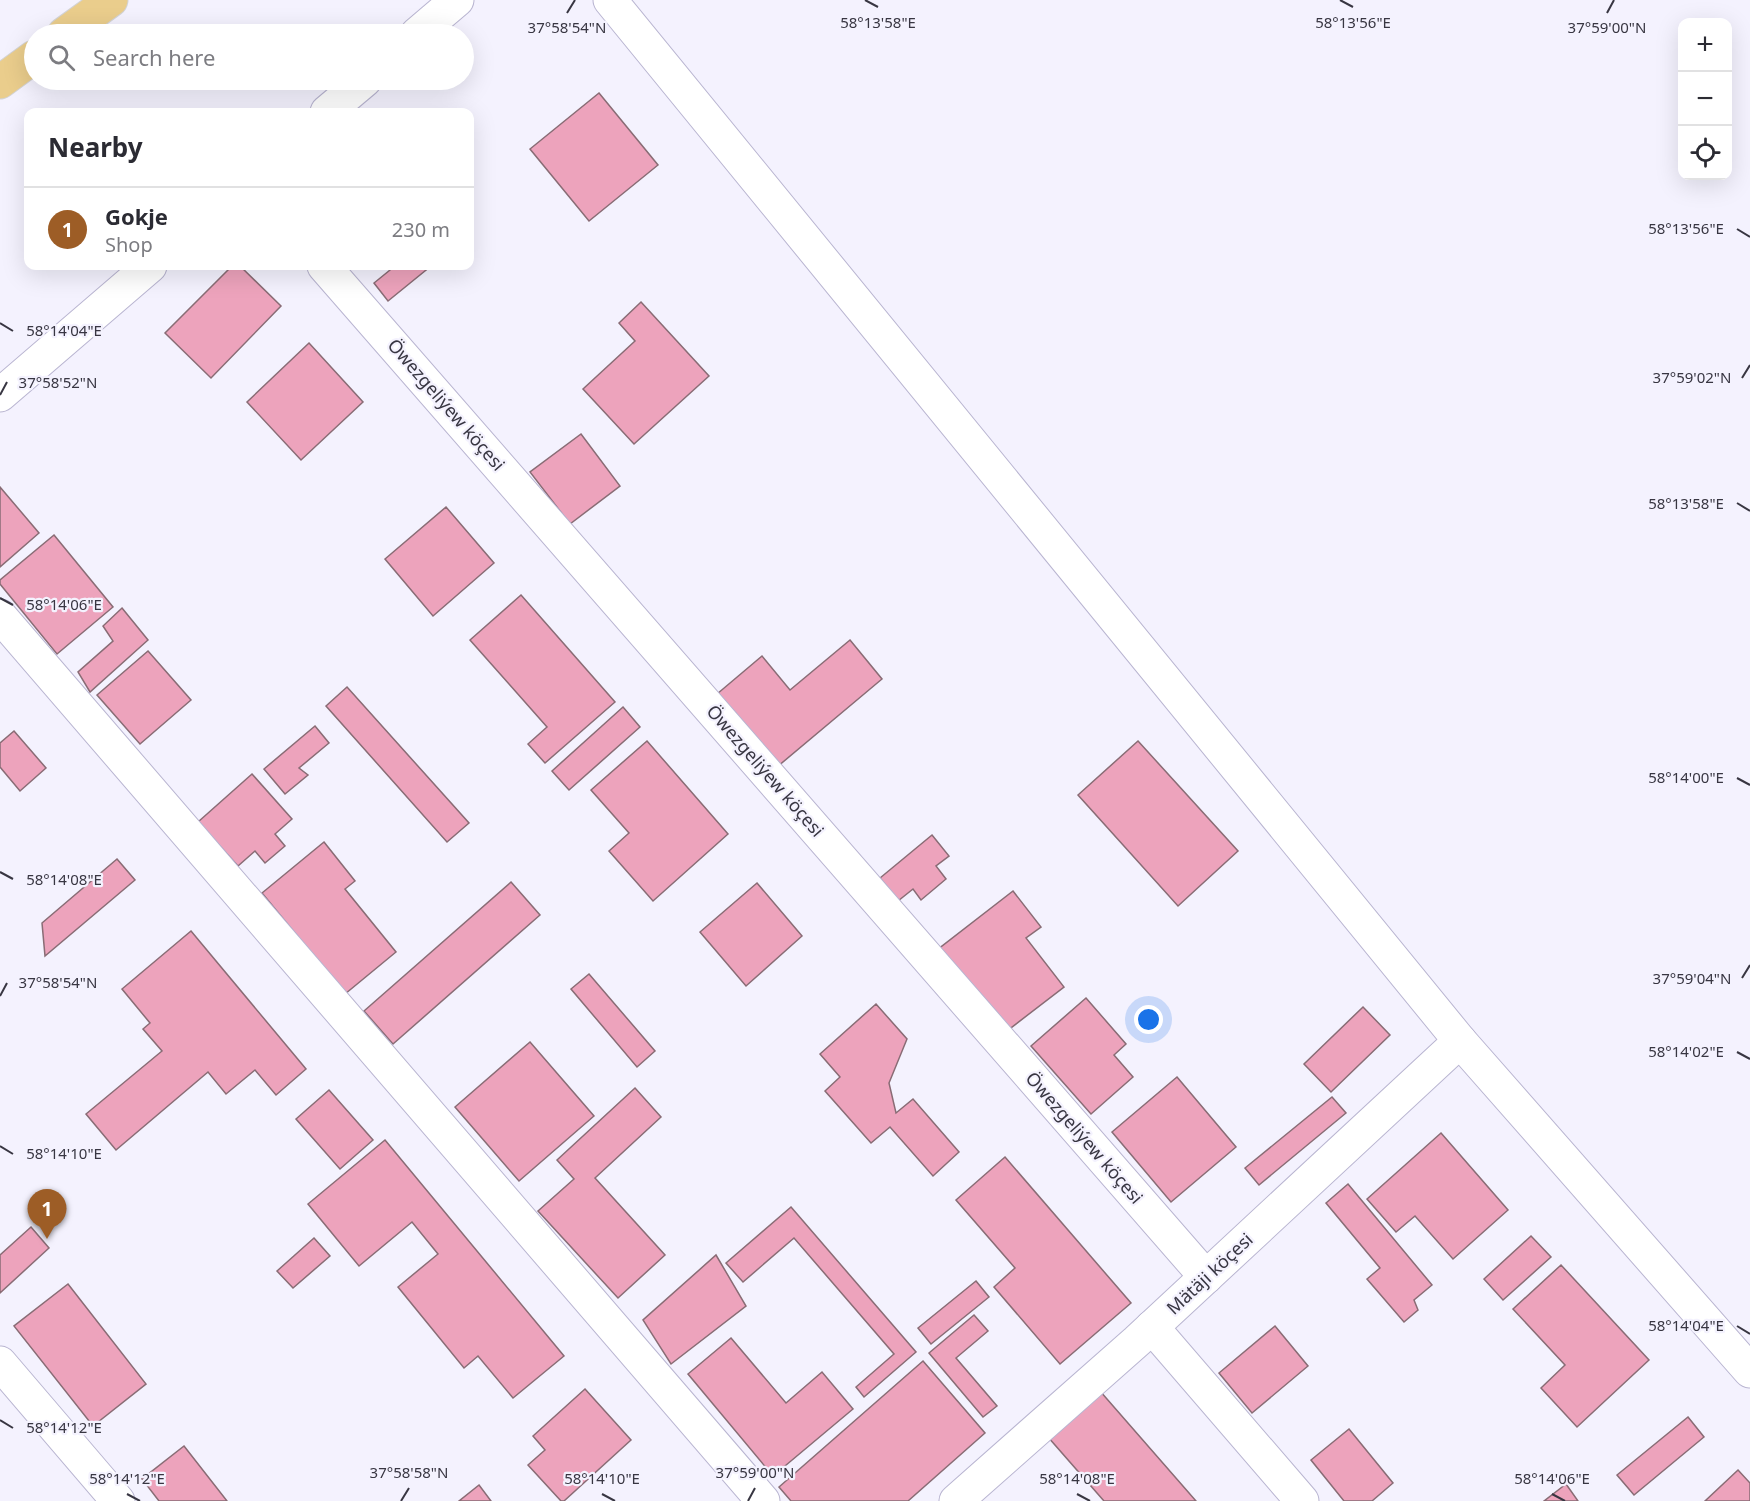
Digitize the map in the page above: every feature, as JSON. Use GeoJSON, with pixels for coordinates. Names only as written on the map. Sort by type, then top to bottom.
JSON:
{"type":"FeatureCollection","features":[{"type":"Feature","properties":{"kind":"main road"},"geometry":{"type":"LineString","coordinates":[[78,24],[111,0]]}},
{"type":"Feature","properties":{"kind":"main road"},"geometry":{"type":"LineString","coordinates":[[0,82],[24,64]]}},
{"type":"Feature","properties":{"kind":"street"},"geometry":{"type":"LineString","coordinates":[[429,24],[457,0]]}},
{"type":"Feature","properties":{"kind":"street"},"geometry":{"type":"LineString","coordinates":[[610,0],[1460,1041],[1750,1371]]}},
{"type":"Feature","properties":{"kind":"street"},"geometry":{"type":"LineString","coordinates":[[332,108],[353,90]]}},
{"type":"Feature","properties":{"kind":"street"},"geometry":{"type":"LineString","coordinates":[[0,395],[145,270]]}},
{"type":"Feature","properties":{"kind":"street","name":"Öwezgeliýew köçesi"},"geometry":{"type":"LineString","coordinates":[[327,270],[1206,1277]]}},
{"type":"Feature","properties":{"kind":"street"},"geometry":{"type":"LineString","coordinates":[[0,616],[763,1501]]}},
{"type":"Feature","properties":{"kind":"street","name":"Mätäji köçesi"},"geometry":{"type":"LineString","coordinates":[[956,1501],[1152,1327],[1460,1041]]}},
{"type":"Feature","properties":{"kind":"street"},"geometry":{"type":"LineString","coordinates":[[1152,1327],[1302,1501]]}},
{"type":"Feature","properties":{"kind":"street"},"geometry":{"type":"LineString","coordinates":[[0,1363],[118,1501]]}},
{"type":"Feature","properties":{"kind":"building"},"geometry":{"type":"Polygon","coordinates":[[[599,93],[658,165],[589,221],[530,149],[599,93]]]}},
{"type":"Feature","properties":{"kind":"building"},"geometry":{"type":"Polygon","coordinates":[[[228,270],[244,270],[281,306],[211,378],[165,333],[228,270]]]}},
{"type":"Feature","properties":{"kind":"building"},"geometry":{"type":"Polygon","coordinates":[[[390,270],[426,270],[388,301],[374,283],[390,270]]]}},
{"type":"Feature","properties":{"kind":"building"},"geometry":{"type":"Polygon","coordinates":[[[641,302],[709,376],[634,444],[583,389],[635,341],[619,323],[641,302]]]}},
{"type":"Feature","properties":{"kind":"building"},"geometry":{"type":"Polygon","coordinates":[[[309,343],[363,402],[301,460],[247,402],[309,343]]]}},
{"type":"Feature","properties":{"kind":"building"},"geometry":{"type":"Polygon","coordinates":[[[581,434],[620,486],[570,524],[530,472],[581,434]]]}},
{"type":"Feature","properties":{"kind":"building"},"geometry":{"type":"Polygon","coordinates":[[[0,487],[39,533],[0,567],[0,487]]]}},
{"type":"Feature","properties":{"kind":"building"},"geometry":{"type":"Polygon","coordinates":[[[446,507],[494,563],[433,616],[385,559],[446,507]]]}},
{"type":"Feature","properties":{"kind":"building"},"geometry":{"type":"Polygon","coordinates":[[[54,535],[113,607],[57,654],[0,584],[0,580],[54,535]]]}},
{"type":"Feature","properties":{"kind":"building"},"geometry":{"type":"Polygon","coordinates":[[[521,595],[615,702],[545,763],[528,744],[547,727],[470,640],[521,595]]]}},
{"type":"Feature","properties":{"kind":"building"},"geometry":{"type":"Polygon","coordinates":[[[122,608],[148,640],[90,692],[78,672],[113,641],[103,626],[122,608]]]}},
{"type":"Feature","properties":{"kind":"building"},"geometry":{"type":"Polygon","coordinates":[[[850,640],[882,679],[777,767],[717,694],[762,656],[790,690],[850,640]]]}},
{"type":"Feature","properties":{"kind":"building"},"geometry":{"type":"Polygon","coordinates":[[[148,651],[191,700],[140,744],[97,695],[148,651]]]}},
{"type":"Feature","properties":{"kind":"building"},"geometry":{"type":"Polygon","coordinates":[[[347,687],[469,823],[447,842],[326,706],[347,687]]]}},
{"type":"Feature","properties":{"kind":"building"},"geometry":{"type":"Polygon","coordinates":[[[623,707],[640,727],[569,790],[552,771],[623,707]]]}},
{"type":"Feature","properties":{"kind":"building"},"geometry":{"type":"Polygon","coordinates":[[[315,726],[329,743],[299,768],[308,775],[285,794],[264,769],[315,726]]]}},
{"type":"Feature","properties":{"kind":"building"},"geometry":{"type":"Polygon","coordinates":[[[14,731],[46,768],[20,791],[0,767],[0,743],[14,731]]]}},
{"type":"Feature","properties":{"kind":"building"},"geometry":{"type":"Polygon","coordinates":[[[647,741],[728,834],[653,901],[609,851],[629,833],[591,790],[647,741]]]}},
{"type":"Feature","properties":{"kind":"building"},"geometry":{"type":"Polygon","coordinates":[[[1138,741],[1238,851],[1178,906],[1078,795],[1138,741]]]}},
{"type":"Feature","properties":{"kind":"building"},"geometry":{"type":"Polygon","coordinates":[[[252,774],[292,819],[275,834],[285,846],[265,863],[255,851],[238,866],[198,822],[252,774]]]}},
{"type":"Feature","properties":{"kind":"building"},"geometry":{"type":"Polygon","coordinates":[[[932,835],[949,856],[936,866],[946,879],[921,900],[913,889],[898,901],[880,878],[932,835]]]}},
{"type":"Feature","properties":{"kind":"building"},"geometry":{"type":"Polygon","coordinates":[[[324,842],[355,881],[345,889],[396,952],[345,994],[262,893],[324,842]]]}},
{"type":"Feature","properties":{"kind":"building"},"geometry":{"type":"Polygon","coordinates":[[[117,859],[135,880],[45,956],[42,923],[117,859]]]}},
{"type":"Feature","properties":{"kind":"building"},"geometry":{"type":"Polygon","coordinates":[[[511,882],[540,915],[393,1044],[364,1011],[511,882]]]}},
{"type":"Feature","properties":{"kind":"building"},"geometry":{"type":"Polygon","coordinates":[[[757,883],[802,936],[746,986],[700,932],[757,883]]]}},
{"type":"Feature","properties":{"kind":"building"},"geometry":{"type":"Polygon","coordinates":[[[1013,891],[1041,927],[1026,938],[1064,987],[1003,1034],[937,950],[1013,891]]]}},
{"type":"Feature","properties":{"kind":"building"},"geometry":{"type":"Polygon","coordinates":[[[191,931],[306,1069],[276,1095],[255,1070],[226,1094],[208,1072],[116,1150],[86,1114],[162,1051],[143,1029],[150,1023],[122,989],[191,931]]]}},
{"type":"Feature","properties":{"kind":"building"},"geometry":{"type":"Polygon","coordinates":[[[589,974],[655,1051],[637,1067],[571,989],[589,974]]]}},
{"type":"Feature","properties":{"kind":"building"},"geometry":{"type":"Polygon","coordinates":[[[1086,998],[1126,1044],[1114,1055],[1133,1077],[1091,1114],[1031,1046],[1086,998]]]}},
{"type":"Feature","properties":{"kind":"building"},"geometry":{"type":"Polygon","coordinates":[[[876,1004],[907,1039],[889,1083],[896,1113],[913,1099],[959,1152],[933,1176],[890,1127],[871,1143],[825,1091],[840,1077],[820,1054],[876,1004]]]}},
{"type":"Feature","properties":{"kind":"building"},"geometry":{"type":"Polygon","coordinates":[[[1363,1007],[1390,1035],[1331,1092],[1304,1064],[1363,1007]]]}},
{"type":"Feature","properties":{"kind":"building"},"geometry":{"type":"Polygon","coordinates":[[[530,1042],[594,1116],[519,1181],[455,1107],[530,1042]]]}},
{"type":"Feature","properties":{"kind":"building"},"geometry":{"type":"Polygon","coordinates":[[[1177,1077],[1236,1147],[1171,1202],[1112,1132],[1177,1077]]]}},
{"type":"Feature","properties":{"kind":"building"},"geometry":{"type":"Polygon","coordinates":[[[635,1088],[661,1117],[595,1178],[665,1255],[618,1298],[538,1211],[574,1179],[557,1160],[635,1088]]]}},
{"type":"Feature","properties":{"kind":"building"},"geometry":{"type":"Polygon","coordinates":[[[329,1090],[373,1140],[340,1169],[296,1119],[329,1090]]]}},
{"type":"Feature","properties":{"kind":"building"},"geometry":{"type":"Polygon","coordinates":[[[1332,1097],[1346,1113],[1259,1185],[1245,1168],[1332,1097]]]}},
{"type":"Feature","properties":{"kind":"building"},"geometry":{"type":"Polygon","coordinates":[[[1441,1133],[1508,1210],[1453,1259],[1415,1216],[1396,1232],[1367,1199],[1441,1133]]]}},
{"type":"Feature","properties":{"kind":"building"},"geometry":{"type":"Polygon","coordinates":[[[385,1140],[564,1356],[513,1398],[478,1356],[464,1368],[398,1287],[438,1254],[412,1222],[359,1266],[308,1204],[385,1140]]]}},
{"type":"Feature","properties":{"kind":"building"},"geometry":{"type":"Polygon","coordinates":[[[1005,1157],[1131,1303],[1060,1364],[994,1287],[1015,1268],[956,1200],[1005,1157]]]}},
{"type":"Feature","properties":{"kind":"building"},"geometry":{"type":"Polygon","coordinates":[[[1348,1184],[1432,1285],[1414,1300],[1418,1310],[1404,1322],[1367,1279],[1380,1268],[1326,1203],[1348,1184]]]}},
{"type":"Feature","properties":{"kind":"building"},"geometry":{"type":"Polygon","coordinates":[[[791,1207],[916,1352],[864,1397],[856,1387],[894,1354],[794,1238],[743,1282],[726,1263],[791,1207]]]}},
{"type":"Feature","properties":{"kind":"building"},"geometry":{"type":"Polygon","coordinates":[[[31,1227],[49,1248],[0,1293],[0,1255],[31,1227]]]}},
{"type":"Feature","properties":{"kind":"building"},"geometry":{"type":"Polygon","coordinates":[[[1531,1236],[1551,1257],[1503,1300],[1484,1279],[1531,1236]]]}},
{"type":"Feature","properties":{"kind":"building"},"geometry":{"type":"Polygon","coordinates":[[[314,1238],[330,1256],[293,1288],[277,1271],[314,1238]]]}},
{"type":"Feature","properties":{"kind":"building"},"geometry":{"type":"Polygon","coordinates":[[[716,1255],[746,1306],[671,1364],[643,1320],[716,1255]]]}},
{"type":"Feature","properties":{"kind":"building"},"geometry":{"type":"Polygon","coordinates":[[[1561,1265],[1649,1360],[1577,1427],[1541,1388],[1565,1365],[1513,1309],[1561,1265]]]}},
{"type":"Feature","properties":{"kind":"building"},"geometry":{"type":"Polygon","coordinates":[[[976,1281],[989,1297],[931,1344],[918,1328],[976,1281]]]}},
{"type":"Feature","properties":{"kind":"building"},"geometry":{"type":"Polygon","coordinates":[[[68,1284],[146,1384],[93,1426],[14,1326],[68,1284]]]}},
{"type":"Feature","properties":{"kind":"building"},"geometry":{"type":"Polygon","coordinates":[[[974,1315],[988,1331],[956,1358],[997,1406],[983,1417],[929,1353],[974,1315]]]}},
{"type":"Feature","properties":{"kind":"building"},"geometry":{"type":"Polygon","coordinates":[[[1275,1326],[1308,1366],[1252,1413],[1219,1373],[1275,1326]]]}},
{"type":"Feature","properties":{"kind":"building"},"geometry":{"type":"Polygon","coordinates":[[[731,1338],[786,1403],[822,1372],[853,1409],[773,1476],[688,1374],[731,1338]]]}},
{"type":"Feature","properties":{"kind":"building"},"geometry":{"type":"Polygon","coordinates":[[[923,1361],[985,1433],[908,1501],[791,1501],[779,1487],[923,1361]]]}},
{"type":"Feature","properties":{"kind":"building"},"geometry":{"type":"Polygon","coordinates":[[[585,1389],[631,1440],[564,1501],[561,1501],[528,1465],[545,1450],[533,1436],[585,1389]]]}},
{"type":"Feature","properties":{"kind":"building"},"geometry":{"type":"Polygon","coordinates":[[[1100,1391],[1196,1501],[1104,1501],[1048,1437],[1100,1391]]]}},
{"type":"Feature","properties":{"kind":"building"},"geometry":{"type":"Polygon","coordinates":[[[1688,1417],[1704,1437],[1634,1495],[1617,1475],[1688,1417]]]}},
{"type":"Feature","properties":{"kind":"building"},"geometry":{"type":"Polygon","coordinates":[[[1349,1429],[1393,1483],[1372,1501],[1344,1501],[1311,1460],[1349,1429]]]}},
{"type":"Feature","properties":{"kind":"building"},"geometry":{"type":"Polygon","coordinates":[[[184,1446],[227,1501],[159,1501],[142,1479],[184,1446]]]}},
{"type":"Feature","properties":{"kind":"building"},"geometry":{"type":"Polygon","coordinates":[[[1738,1470],[1750,1483],[1750,1501],[1705,1501],[1738,1470]]]}},
{"type":"Feature","properties":{"kind":"building"},"geometry":{"type":"Polygon","coordinates":[[[1566,1484],[1578,1501],[1544,1501],[1566,1484]]]}},
{"type":"Feature","properties":{"kind":"building"},"geometry":{"type":"Polygon","coordinates":[[[479,1485],[491,1501],[459,1501],[479,1485]]]}},
{"type":"Feature","properties":{"kind":"place","name":"Gokje"},"geometry":{"type":"Point","coordinates":[47,1239]}}]}
